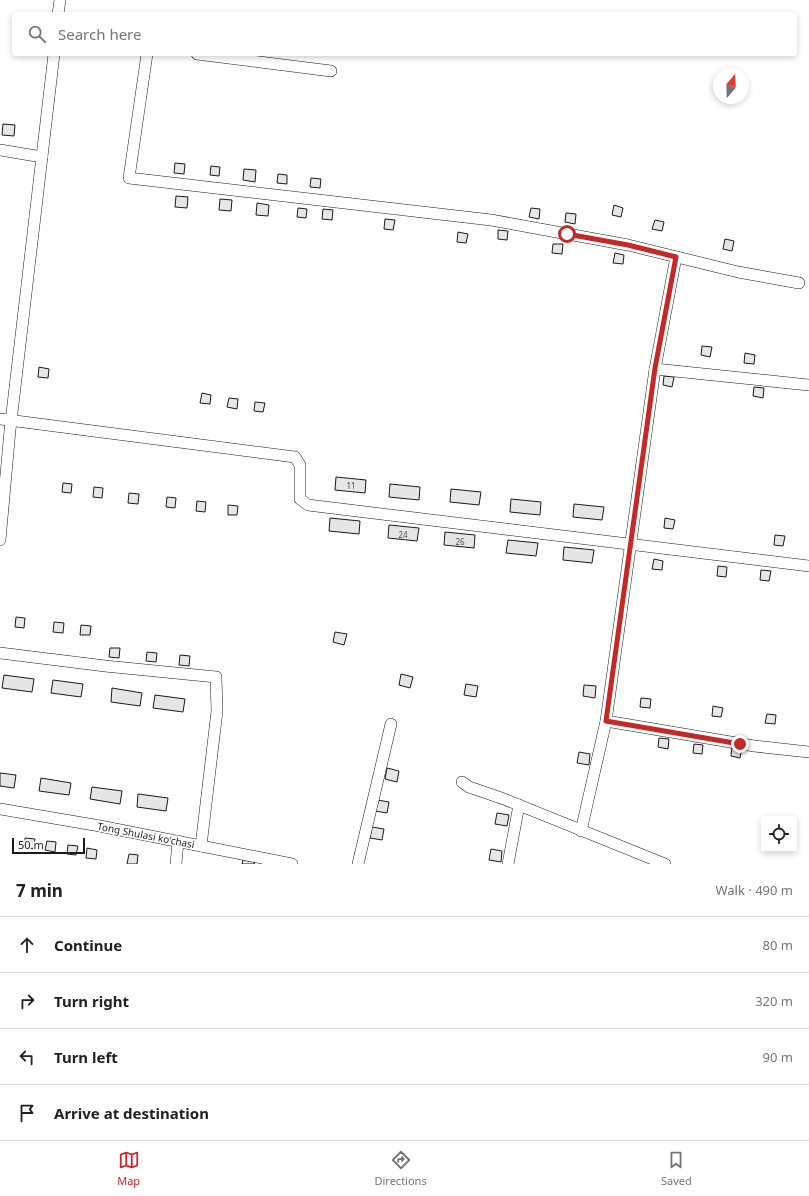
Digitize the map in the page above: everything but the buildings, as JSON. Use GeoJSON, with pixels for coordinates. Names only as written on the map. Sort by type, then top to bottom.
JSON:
{"type":"FeatureCollection","features":[{"type":"Feature","properties":{"kind":"street"},"geometry":{"type":"LineString","coordinates":[[58,12],[60,0]]}},
{"type":"Feature","properties":{"kind":"street"},"geometry":{"type":"LineString","coordinates":[[0,540],[5,420],[42,157],[54,56]]}},
{"type":"Feature","properties":{"kind":"street"},"geometry":{"type":"LineString","coordinates":[[147,56],[129,178],[491,220],[628,245],[676,257],[799,283]]}},
{"type":"Feature","properties":{"kind":"street"},"geometry":{"type":"LineString","coordinates":[[214,56],[331,70]]}},
{"type":"Feature","properties":{"kind":"street"},"geometry":{"type":"LineString","coordinates":[[0,150],[42,157]]}},
{"type":"Feature","properties":{"kind":"street"},"geometry":{"type":"LineString","coordinates":[[581,831],[606,721],[655,368],[676,257]]}},
{"type":"Feature","properties":{"kind":"street"},"geometry":{"type":"LineString","coordinates":[[655,368],[809,385]]}},
{"type":"Feature","properties":{"kind":"street"},"geometry":{"type":"LineString","coordinates":[[5,420],[295,457],[300,465],[300,499],[308,505],[631,546],[809,566]]}},
{"type":"Feature","properties":{"kind":"street"},"geometry":{"type":"LineString","coordinates":[[0,653],[105,666],[216,677],[217,711],[201,846]]}},
{"type":"Feature","properties":{"kind":"street"},"geometry":{"type":"LineString","coordinates":[[606,721],[754,746],[809,752]]}},
{"type":"Feature","properties":{"kind":"street"},"geometry":{"type":"LineString","coordinates":[[358,864],[391,724]]}},
{"type":"Feature","properties":{"kind":"street"},"geometry":{"type":"LineString","coordinates":[[462,782],[469,787],[519,805],[665,864]]}},
{"type":"Feature","properties":{"kind":"street"},"geometry":{"type":"LineString","coordinates":[[508,864],[519,805]]}},
{"type":"Feature","properties":{"kind":"street","name":"Tong Shulasi ko'chasi"},"geometry":{"type":"LineString","coordinates":[[0,810],[178,841],[292,864]]}},
{"type":"Feature","properties":{"kind":"street"},"geometry":{"type":"LineString","coordinates":[[176,864],[178,841]]}},
{"type":"Feature","properties":{"kind":"route"},"geometry":{"type":"LineString","coordinates":[[567,234],[628,245],[676,257],[655,368],[606,721],[740,744]]}}]}
